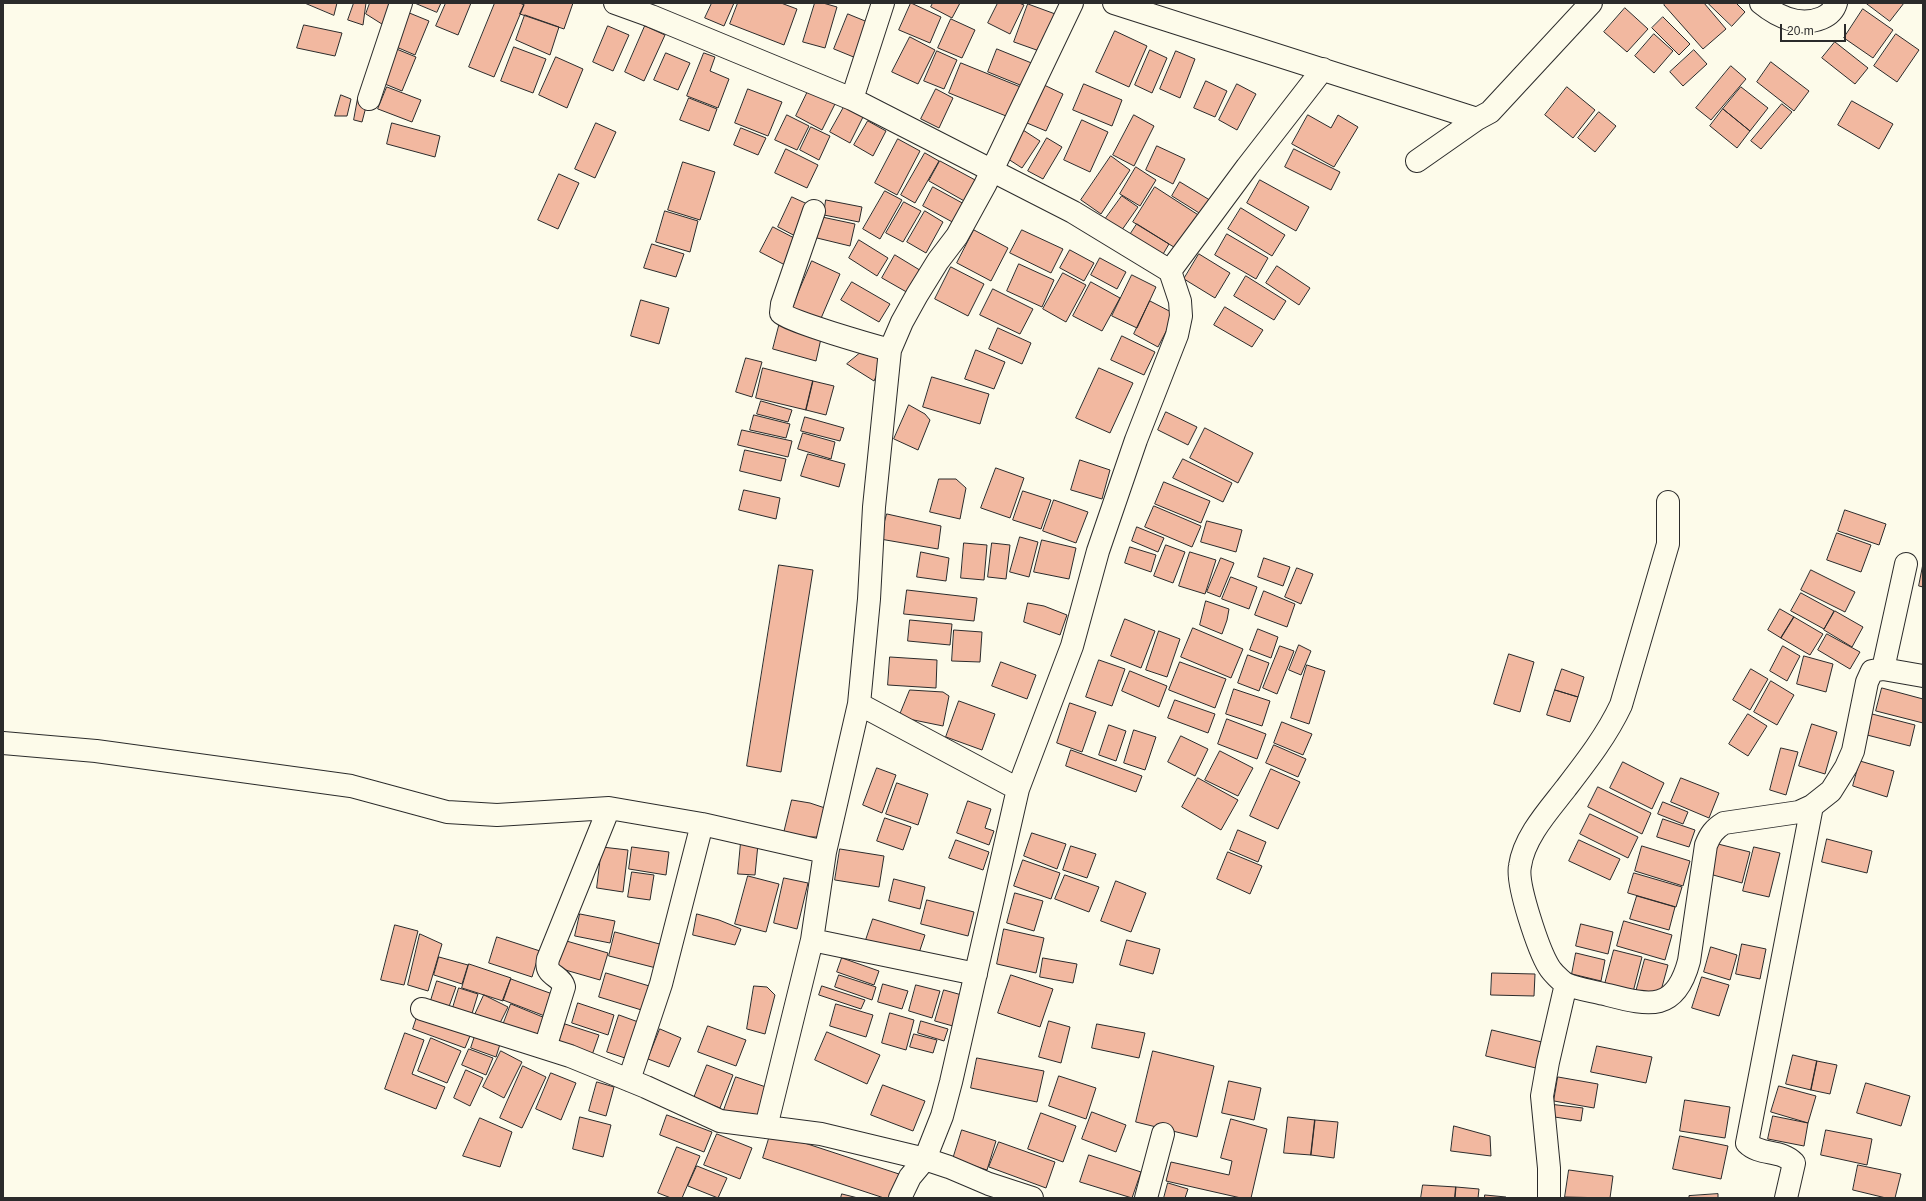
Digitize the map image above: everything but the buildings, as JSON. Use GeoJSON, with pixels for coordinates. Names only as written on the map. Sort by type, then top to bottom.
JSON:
{"type":"FeatureCollection","features":[{"type":"Feature","properties":{"kind":"street"},"geometry":{"type":"LineString","coordinates":[[369,99],[401,3]]}},
{"type":"Feature","properties":{"kind":"street"},"geometry":{"type":"LineString","coordinates":[[615,3],[651,16],[852,99],[1073,212],[1170,271],[1180,301],[1181,316],[1177,335],[1136,440],[1098,551],[1072,646],[1018,789],[942,1116],[925,1159],[910,1177],[900,1198]]}},
{"type":"Feature","properties":{"kind":"street"},"geometry":{"type":"LineString","coordinates":[[852,99],[883,3]]}},
{"type":"Feature","properties":{"kind":"street"},"geometry":{"type":"LineString","coordinates":[[766,1128],[812,940],[825,852],[859,704],[869,599],[875,501],[890,350],[902,322],[917,295],[972,210],[993,170],[1072,3]]}},
{"type":"Feature","properties":{"kind":"street"},"geometry":{"type":"LineString","coordinates":[[1114,3],[1477,119]]}},
{"type":"Feature","properties":{"kind":"street"},"geometry":{"type":"LineString","coordinates":[[1417,161],[1477,119],[1490,112],[1591,3]]}},
{"type":"Feature","properties":{"kind":"street"},"geometry":{"type":"LineString","coordinates":[[1761,3],[1784,17],[1794,21],[1806,22],[1814,21],[1830,14],[1836,3]]}},
{"type":"Feature","properties":{"kind":"street"},"geometry":{"type":"LineString","coordinates":[[1170,271],[1247,167],[1323,69]]}},
{"type":"Feature","properties":{"kind":"street"},"geometry":{"type":"LineString","coordinates":[[814,210],[782,304],[781,313],[784,317],[890,350]]}},
{"type":"Feature","properties":{"kind":"street"},"geometry":{"type":"LineString","coordinates":[[1668,502],[1668,544],[1621,705],[1612,726],[1532,833],[1519,866],[1528,916],[1538,943],[1549,968],[1566,984],[1642,1002],[1652,1003],[1668,998],[1679,987],[1686,970],[1706,846],[1709,836],[1715,829],[1724,823],[1799,812],[1812,806],[1831,791],[1846,767],[1856,738],[1869,676],[1872,671],[1883,669],[1923,676]]}},
{"type":"Feature","properties":{"kind":"street"},"geometry":{"type":"LineString","coordinates":[[1883,669],[1906,564]]}},
{"type":"Feature","properties":{"kind":"street"},"geometry":{"type":"LineString","coordinates":[[859,704],[1018,789]]}},
{"type":"Feature","properties":{"kind":"street"},"geometry":{"type":"LineString","coordinates":[[3,743],[96,751],[351,786],[447,812],[497,815],[609,808],[702,824],[825,852]]}},
{"type":"Feature","properties":{"kind":"street"},"geometry":{"type":"LineString","coordinates":[[1786,1198],[1794,1162],[1789,1157],[1783,1155],[1756,1150],[1747,1143],[1812,806]]}},
{"type":"Feature","properties":{"kind":"street"},"geometry":{"type":"LineString","coordinates":[[545,1048],[564,987],[562,982],[548,970],[548,959],[609,808]]}},
{"type":"Feature","properties":{"kind":"street"},"geometry":{"type":"LineString","coordinates":[[629,1080],[661,984],[702,824]]}},
{"type":"Feature","properties":{"kind":"street"},"geometry":{"type":"LineString","coordinates":[[812,940],[976,974]]}},
{"type":"Feature","properties":{"kind":"street"},"geometry":{"type":"LineString","coordinates":[[1549,1198],[1549,1168],[1542,1096],[1548,1062],[1566,984]]}},
{"type":"Feature","properties":{"kind":"street"},"geometry":{"type":"LineString","coordinates":[[422,1009],[545,1048],[629,1080],[720,1121],[821,1134],[925,1159],[949,1167],[989,1184],[1032,1198]]}},
{"type":"Feature","properties":{"kind":"street"},"geometry":{"type":"LineString","coordinates":[[1146,1198],[1163,1134]]}}]}
